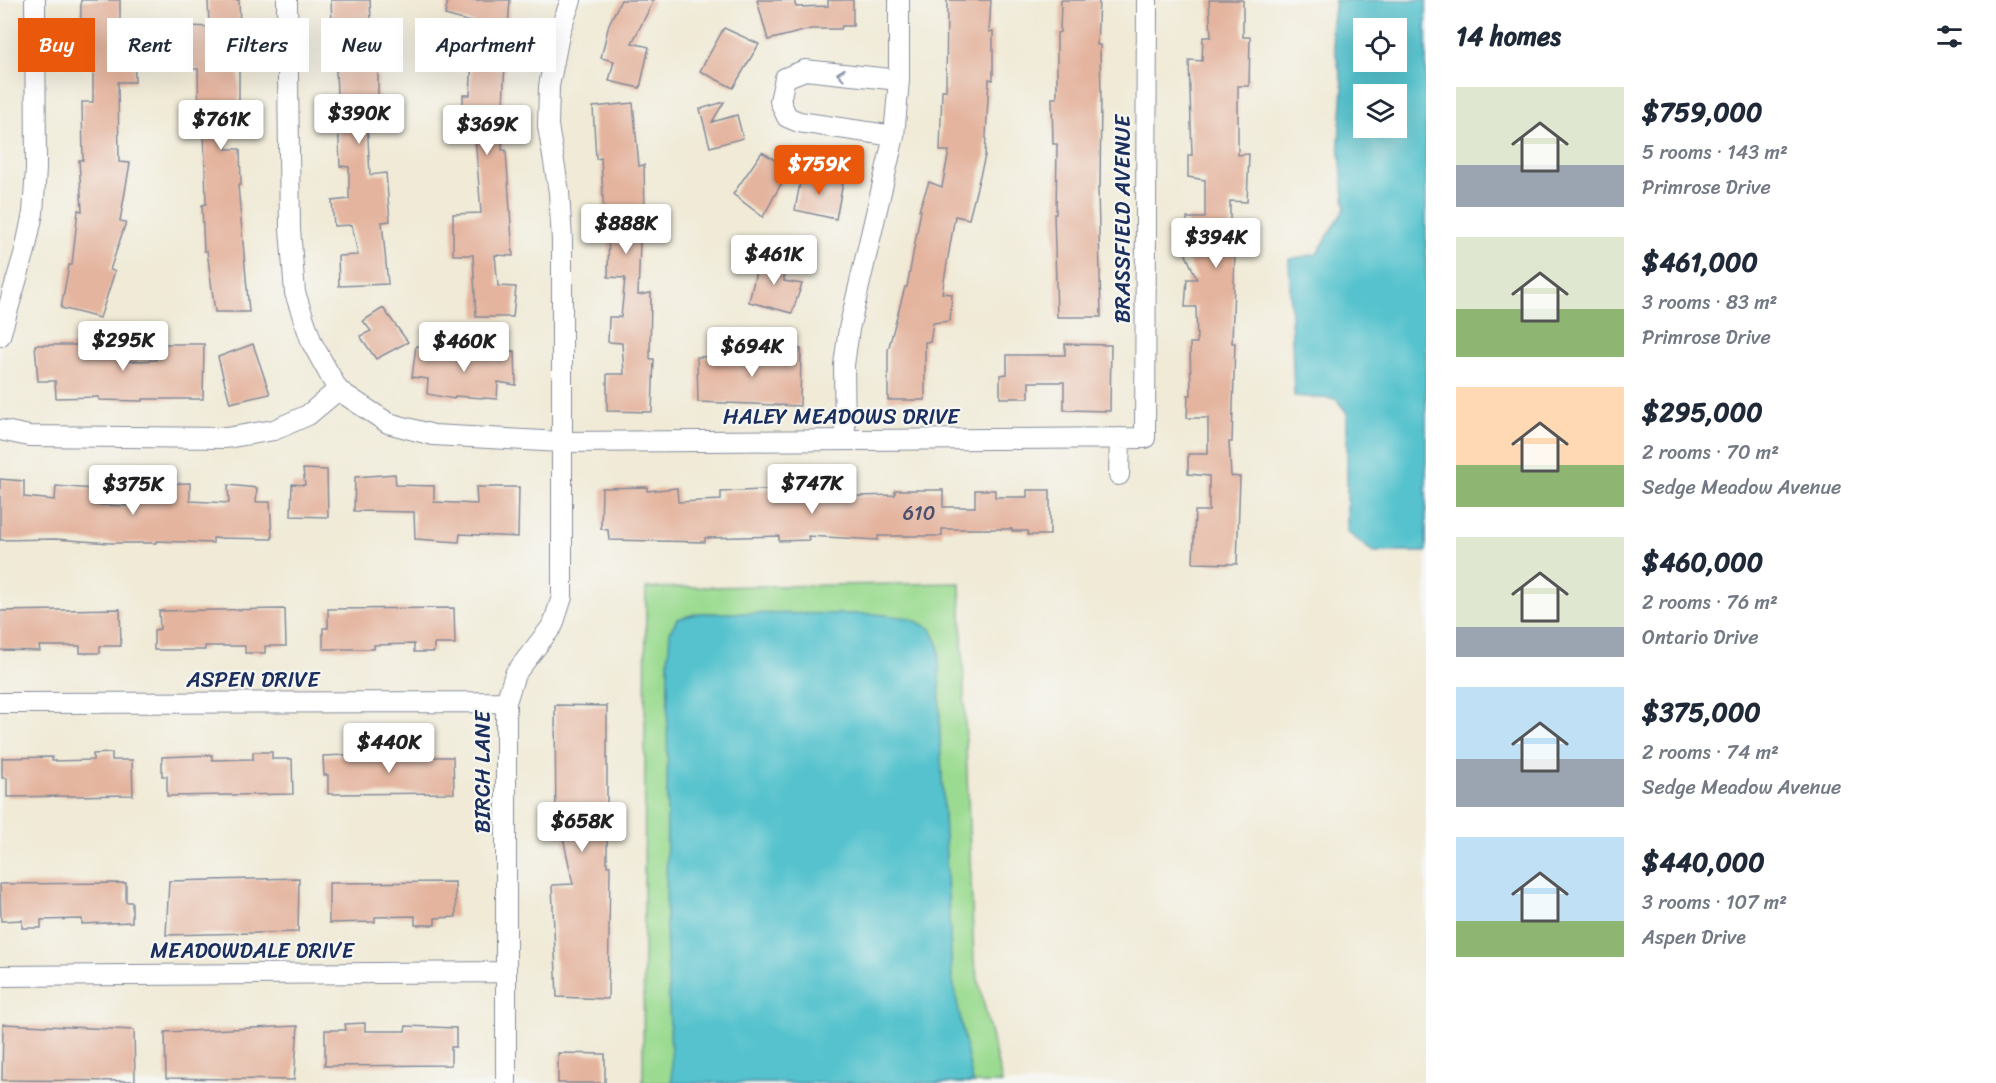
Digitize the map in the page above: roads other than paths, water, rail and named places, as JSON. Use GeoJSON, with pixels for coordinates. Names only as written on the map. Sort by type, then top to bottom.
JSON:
{"type":"FeatureCollection","features":[{"type":"Feature","properties":{"kind":"street"},"geometry":{"type":"LineString","coordinates":[[0,336],[25,250],[33,213],[36,169],[35,0]]}},
{"type":"Feature","properties":{"kind":"street"},"geometry":{"type":"LineString","coordinates":[[0,430],[30,436],[226,438],[274,430],[308,415],[339,390],[312,344],[295,293],[290,229],[287,0]]}},
{"type":"Feature","properties":{"kind":"street","name":"BIRCH LANE"},"geometry":{"type":"LineString","coordinates":[[506,1083],[506,702],[515,674],[553,625],[562,597],[562,240],[559,192],[548,126],[549,86],[560,30],[571,0]]}},
{"type":"Feature","properties":{"kind":"street"},"geometry":{"type":"LineString","coordinates":[[844,440],[844,365],[849,329],[894,136],[899,80],[899,0]]}},
{"type":"Feature","properties":{"kind":"street","name":"BRASSFIELD AVENUE"},"geometry":{"type":"LineString","coordinates":[[1145,438],[1147,0]]}},
{"type":"Feature","properties":{"kind":"street"},"geometry":{"type":"LineString","coordinates":[[894,136],[799,122],[787,117],[780,101],[785,78],[806,70],[899,80]]}},
{"type":"Feature","properties":{"kind":"street","name":"HALEY MEADOWS DRIVE"},"geometry":{"type":"LineString","coordinates":[[339,390],[388,423],[433,435],[562,442],[1145,438]]}},
{"type":"Feature","properties":{"kind":"street"},"geometry":{"type":"LineString","coordinates":[[1119,475],[1120,438]]}},
{"type":"Feature","properties":{"kind":"street","name":"ASPEN DRIVE"},"geometry":{"type":"LineString","coordinates":[[0,703],[506,702]]}},
{"type":"Feature","properties":{"kind":"street","name":"MEADOWDALE DRIVE"},"geometry":{"type":"LineString","coordinates":[[0,976],[505,972]]}},
{"type":"Feature","properties":{"kind":"water"},"geometry":{"type":"Polygon","coordinates":[[[1335,0],[1426,0],[1426,552],[1373,552],[1347,532],[1347,413],[1336,399],[1294,396],[1289,259],[1317,254],[1345,208],[1339,142],[1343,88],[1331,30],[1335,0]]]}},
{"type":"Feature","properties":{"kind":"water"},"geometry":{"type":"Polygon","coordinates":[[[699,613],[875,614],[910,618],[931,629],[939,646],[940,736],[952,976],[973,1083],[672,1083],[666,926],[668,660],[670,632],[677,619],[699,613]]]}}]}
